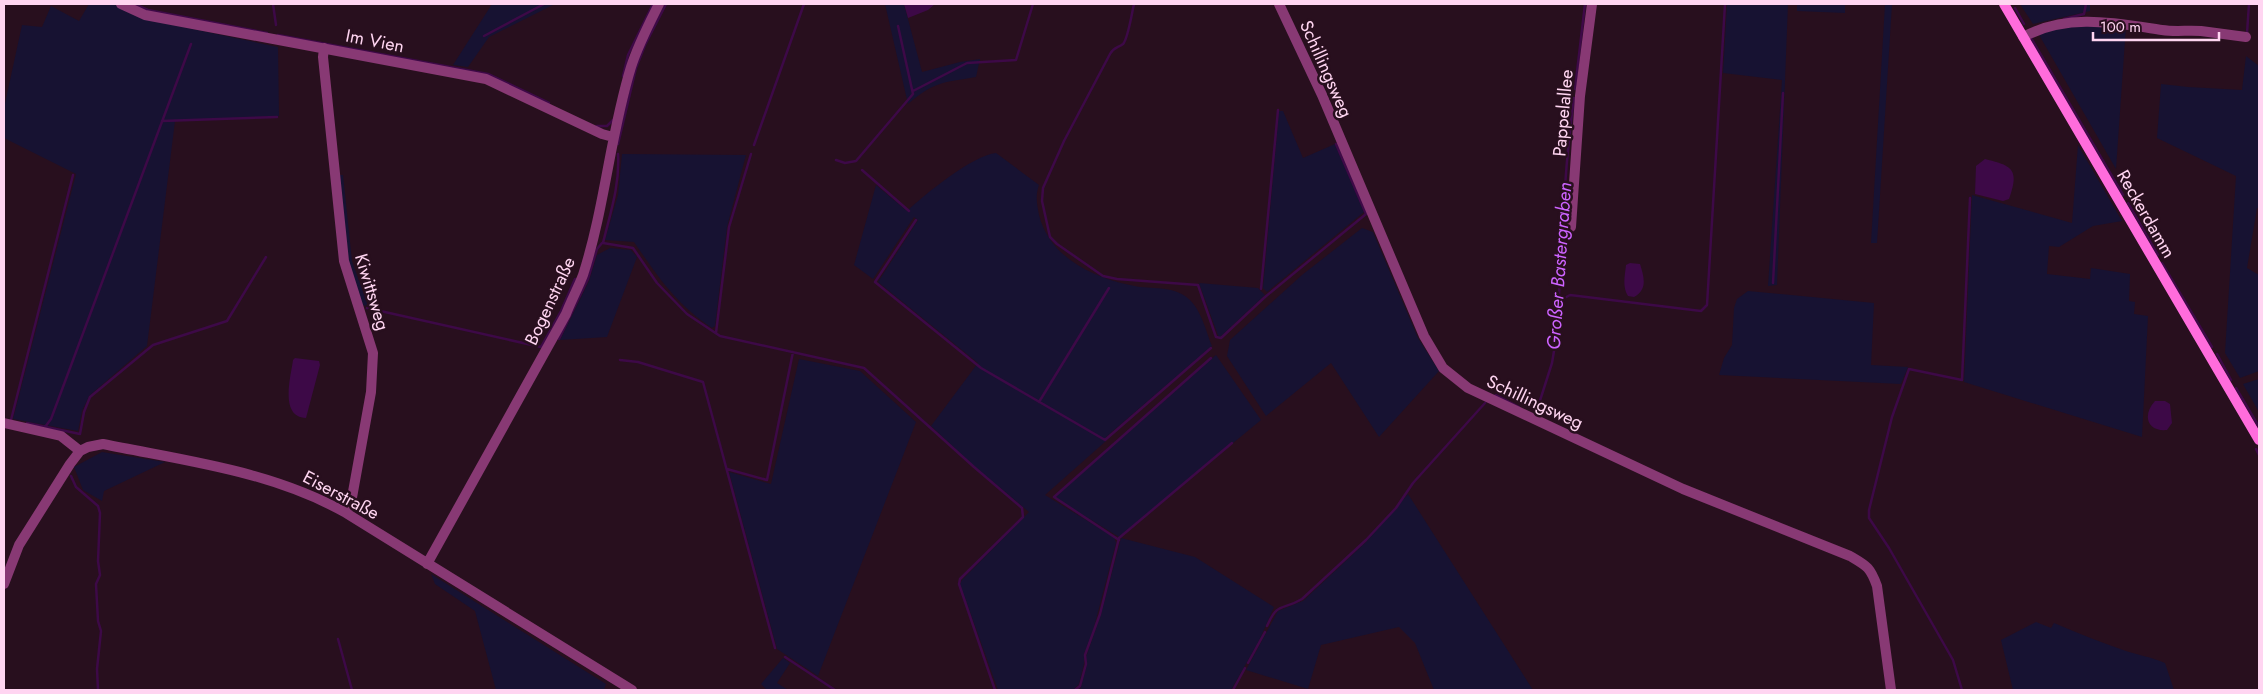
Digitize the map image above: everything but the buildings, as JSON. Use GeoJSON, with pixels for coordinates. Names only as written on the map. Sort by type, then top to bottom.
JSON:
{"type":"FeatureCollection","features":[{"type":"Feature","properties":{"kind":"street","name":"Im Vien"},"geometry":{"type":"LineString","coordinates":[[122,4],[145,15],[486,79],[602,134],[613,137]]}},
{"type":"Feature","properties":{"kind":"street","name":"Bogenstraße"},"geometry":{"type":"LineString","coordinates":[[427,564],[566,314],[582,277],[592,244],[613,137],[631,67],[640,42],[659,4]]}},
{"type":"Feature","properties":{"kind":"street","name":"Schillingsweg"},"geometry":{"type":"LineString","coordinates":[[1279,4],[1322,95],[1424,336],[1443,368],[1468,388],[1502,406],[1683,489],[1850,556],[1866,565],[1872,572],[1876,586],[1891,690]]}},
{"type":"Feature","properties":{"kind":"street","name":"Pappelallee"},"geometry":{"type":"LineString","coordinates":[[1571,226],[1579,106],[1592,4]]}},
{"type":"Feature","properties":{"kind":"street","name":"Reckerdamm"},"geometry":{"type":"LineString","coordinates":[[2004,4],[2259,440]]}},
{"type":"Feature","properties":{"kind":"street"},"geometry":{"type":"LineString","coordinates":[[2023,37],[2033,32],[2071,22],[2092,20],[2125,23],[2164,30],[2200,31],[2246,37]]}},
{"type":"Feature","properties":{"kind":"street","name":"Kiwittsweg"},"geometry":{"type":"LineString","coordinates":[[324,48],[323,57],[344,261],[373,353],[371,392],[351,503],[346,513]]}},
{"type":"Feature","properties":{"kind":"street"},"geometry":{"type":"LineString","coordinates":[[4,424],[62,436],[80,452],[70,464],[19,545],[4,584]]}},
{"type":"Feature","properties":{"kind":"street","name":"Eiserstraße"},"geometry":{"type":"LineString","coordinates":[[80,452],[88,447],[103,444],[248,474],[298,489],[346,513],[632,690]]}},
{"type":"Feature","properties":{"kind":"shaded area"},"geometry":{"type":"Polygon","coordinates":[[[89,4],[113,4],[145,19],[278,47],[279,116],[175,121],[147,346],[89,396],[82,411],[78,431],[13,419],[76,174],[4,138],[4,108],[22,25],[42,27],[51,6],[79,21],[89,4]]]}},
{"type":"Feature","properties":{"kind":"shaded area"},"geometry":{"type":"Polygon","coordinates":[[[492,4],[555,4],[489,37],[468,67],[453,65],[492,4]]]}},
{"type":"Feature","properties":{"kind":"shaded area"},"geometry":{"type":"Polygon","coordinates":[[[885,4],[904,4],[922,72],[980,59],[976,77],[939,84],[917,96],[908,104],[885,4]]]}},
{"type":"Feature","properties":{"kind":"shaded area"},"geometry":{"type":"Polygon","coordinates":[[[904,4],[935,4],[928,10],[908,18],[904,4]]]}},
{"type":"Feature","properties":{"kind":"shaded area"},"geometry":{"type":"Polygon","coordinates":[[[1727,4],[1788,4],[1777,285],[1768,286],[1782,80],[1723,73],[1727,4]]]}},
{"type":"Feature","properties":{"kind":"shaded area"},"geometry":{"type":"Polygon","coordinates":[[[1797,4],[1845,4],[1845,13],[1797,11],[1797,4]]]}},
{"type":"Feature","properties":{"kind":"shaded area"},"geometry":{"type":"Polygon","coordinates":[[[1885,4],[1892,4],[1877,243],[1871,243],[1885,4]]]}},
{"type":"Feature","properties":{"kind":"shaded area"},"geometry":{"type":"Polygon","coordinates":[[[2020,4],[2090,4],[2090,11],[2033,24],[2020,4]]]}},
{"type":"Feature","properties":{"kind":"shaded area"},"geometry":{"type":"Polygon","coordinates":[[[2070,26],[2126,26],[2116,169],[2038,33],[2070,26]]]}},
{"type":"Feature","properties":{"kind":"shaded area"},"geometry":{"type":"Polygon","coordinates":[[[2246,56],[2259,66],[2259,208],[2257,208],[2247,268],[2259,275],[2259,371],[2240,378],[2225,353],[2236,176],[2157,138],[2161,84],[2242,90],[2246,56]]]}},
{"type":"Feature","properties":{"kind":"shaded area"},"geometry":{"type":"Polygon","coordinates":[[[1279,111],[1283,111],[1303,158],[1335,144],[1364,212],[1267,292],[1263,288],[1279,111]]]}},
{"type":"Feature","properties":{"kind":"shaded area"},"geometry":{"type":"Polygon","coordinates":[[[2078,145],[2122,221],[2093,226],[2059,247],[2049,246],[2047,274],[2090,279],[2091,268],[2130,274],[2129,301],[2135,302],[2134,314],[2148,316],[2142,437],[1964,382],[1972,195],[2072,223],[2078,145]]]}},
{"type":"Feature","properties":{"kind":"shaded area"},"geometry":{"type":"Polygon","coordinates":[[[996,153],[1039,185],[1037,204],[1039,215],[1044,229],[1062,253],[1087,270],[1115,281],[1137,286],[1172,290],[1185,296],[1199,312],[1212,346],[1106,437],[1106,441],[1045,495],[1114,537],[1116,543],[1093,631],[1084,654],[1084,664],[1079,684],[1073,690],[998,690],[960,584],[1029,512],[974,466],[931,426],[978,363],[878,282],[918,220],[914,217],[873,279],[854,265],[876,185],[907,211],[925,195],[962,168],[986,155],[996,153]]]}},
{"type":"Feature","properties":{"kind":"shaded area"},"geometry":{"type":"Polygon","coordinates":[[[622,154],[746,155],[727,227],[715,326],[712,328],[699,319],[668,289],[634,242],[605,240],[618,195],[622,154]]]}},
{"type":"Feature","properties":{"kind":"shaded area"},"geometry":{"type":"Polygon","coordinates":[[[1985,159],[2002,164],[2012,171],[2014,182],[2009,199],[2003,201],[1975,194],[1976,166],[1985,159]]]}},
{"type":"Feature","properties":{"kind":"shaded area"},"geometry":{"type":"Polygon","coordinates":[[[338,175],[343,175],[352,261],[368,306],[361,305],[346,261],[338,175]]]}},
{"type":"Feature","properties":{"kind":"shaded area"},"geometry":{"type":"Polygon","coordinates":[[[1362,228],[1373,232],[1418,338],[1439,371],[1379,437],[1331,363],[1266,416],[1227,356],[1230,340],[1302,275],[1362,228]]]}},
{"type":"Feature","properties":{"kind":"shaded area"},"geometry":{"type":"Polygon","coordinates":[[[610,248],[631,250],[637,257],[607,337],[560,340],[589,281],[597,255],[610,248]]]}},
{"type":"Feature","properties":{"kind":"shaded area"},"geometry":{"type":"Polygon","coordinates":[[[1630,263],[1640,264],[1644,278],[1641,290],[1634,297],[1628,296],[1624,285],[1626,265],[1630,263]]]}},
{"type":"Feature","properties":{"kind":"shaded area"},"geometry":{"type":"Polygon","coordinates":[[[1199,283],[1258,288],[1265,295],[1219,338],[1199,283]]]}},
{"type":"Feature","properties":{"kind":"shaded area"},"geometry":{"type":"Polygon","coordinates":[[[1748,291],[1874,303],[1871,365],[1908,367],[1901,384],[1719,375],[1724,358],[1732,345],[1734,308],[1737,299],[1748,291]]]}},
{"type":"Feature","properties":{"kind":"shaded area"},"geometry":{"type":"Polygon","coordinates":[[[1216,355],[1261,420],[1119,537],[1057,499],[1056,496],[1216,355]]]}},
{"type":"Feature","properties":{"kind":"shaded area"},"geometry":{"type":"Polygon","coordinates":[[[295,358],[319,361],[320,365],[306,418],[298,416],[292,411],[289,403],[289,385],[293,360],[295,358]]]}},
{"type":"Feature","properties":{"kind":"shaded area"},"geometry":{"type":"Polygon","coordinates":[[[799,359],[860,371],[916,422],[818,676],[777,649],[729,472],[771,484],[799,359]]]}},
{"type":"Feature","properties":{"kind":"shaded area"},"geometry":{"type":"Polygon","coordinates":[[[2259,379],[2259,412],[2243,384],[2259,379]]]}},
{"type":"Feature","properties":{"kind":"shaded area"},"geometry":{"type":"Polygon","coordinates":[[[2155,401],[2165,401],[2170,404],[2172,423],[2167,430],[2155,428],[2149,422],[2149,412],[2155,401]]]}},
{"type":"Feature","properties":{"kind":"shaded area"},"geometry":{"type":"Polygon","coordinates":[[[102,452],[165,462],[104,491],[102,501],[83,490],[74,467],[102,452]]]}},
{"type":"Feature","properties":{"kind":"shaded area"},"geometry":{"type":"Polygon","coordinates":[[[1408,494],[1533,690],[1434,690],[1415,643],[1399,627],[1321,645],[1308,689],[1246,670],[1278,611],[1303,601],[1366,542],[1408,494]]]}},
{"type":"Feature","properties":{"kind":"shaded area"},"geometry":{"type":"Polygon","coordinates":[[[1121,538],[1195,557],[1274,607],[1259,641],[1231,690],[1080,690],[1087,664],[1086,657],[1101,614],[1121,538]]]}},
{"type":"Feature","properties":{"kind":"shaded area"},"geometry":{"type":"Polygon","coordinates":[[[431,574],[606,684],[604,690],[496,690],[475,611],[435,584],[431,574]]]}},
{"type":"Feature","properties":{"kind":"shaded area"},"geometry":{"type":"Polygon","coordinates":[[[2036,622],[2051,628],[2054,623],[2114,647],[2165,663],[2174,690],[2013,690],[2001,640],[2036,622]]]}},
{"type":"Feature","properties":{"kind":"shaded area"},"geometry":{"type":"Polygon","coordinates":[[[783,658],[790,663],[777,683],[788,690],[767,690],[761,684],[783,658]]]}},
{"type":"Feature","properties":{"kind":"waterway"},"geometry":{"type":"LineString","coordinates":[[134,4],[148,10],[267,33]]}},
{"type":"Feature","properties":{"kind":"waterway"},"geometry":{"type":"LineString","coordinates":[[273,4],[276,25]]}},
{"type":"Feature","properties":{"kind":"waterway"},"geometry":{"type":"LineString","coordinates":[[484,36],[544,4]]}},
{"type":"Feature","properties":{"kind":"waterway"},"geometry":{"type":"LineString","coordinates":[[623,76],[628,55],[653,4]]}},
{"type":"Feature","properties":{"kind":"waterway"},"geometry":{"type":"LineString","coordinates":[[618,144],[636,68],[645,45],[666,4]]}},
{"type":"Feature","properties":{"kind":"waterway"},"geometry":{"type":"LineString","coordinates":[[754,145],[804,4]]}},
{"type":"Feature","properties":{"kind":"waterway"},"geometry":{"type":"LineString","coordinates":[[913,91],[967,63],[1016,60],[1033,4]]}},
{"type":"Feature","properties":{"kind":"waterway"},"geometry":{"type":"LineString","coordinates":[[1134,4],[1125,41],[1110,54],[1064,141],[1043,188],[1042,201],[1050,237],[1103,276],[1117,279],[1198,285],[1216,337],[1221,338],[1265,297],[1366,214],[1336,144]]}},
{"type":"Feature","properties":{"kind":"waterway","name":"Großer Bastergraben"},"geometry":{"type":"LineString","coordinates":[[1575,89],[1585,4]]}},
{"type":"Feature","properties":{"kind":"waterway"},"geometry":{"type":"LineString","coordinates":[[1559,301],[1570,295],[1701,311],[1707,305],[1725,4]]}},
{"type":"Feature","properties":{"kind":"waterway"},"geometry":{"type":"LineString","coordinates":[[2064,19],[2084,14],[2086,4]]}},
{"type":"Feature","properties":{"kind":"waterway"},"geometry":{"type":"LineString","coordinates":[[2247,33],[2249,4]]}},
{"type":"Feature","properties":{"kind":"waterway"},"geometry":{"type":"LineString","coordinates":[[2015,8],[2024,24]]}},
{"type":"Feature","properties":{"kind":"waterway"},"geometry":{"type":"LineString","coordinates":[[836,160],[845,163],[856,161],[913,94],[898,26]]}},
{"type":"Feature","properties":{"kind":"waterway"},"geometry":{"type":"LineString","coordinates":[[278,35],[488,74],[549,103]]}},
{"type":"Feature","properties":{"kind":"waterway"},"geometry":{"type":"LineString","coordinates":[[2031,38],[2123,195]]}},
{"type":"Feature","properties":{"kind":"waterway"},"geometry":{"type":"LineString","coordinates":[[45,427],[51,419],[191,44]]}},
{"type":"Feature","properties":{"kind":"waterway"},"geometry":{"type":"LineString","coordinates":[[1773,283],[1783,93]]}},
{"type":"Feature","properties":{"kind":"waterway","name":"Großer Bastergraben"},"geometry":{"type":"LineString","coordinates":[[1532,415],[1536,413],[1552,363],[1557,333],[1566,176],[1574,98]]}},
{"type":"Feature","properties":{"kind":"waterway"},"geometry":{"type":"LineString","coordinates":[[1261,289],[1278,110]]}},
{"type":"Feature","properties":{"kind":"waterway"},"geometry":{"type":"LineString","coordinates":[[162,121],[277,117]]}},
{"type":"Feature","properties":{"kind":"waterway"},"geometry":{"type":"LineString","coordinates":[[597,126],[607,126],[613,120]]}},
{"type":"Feature","properties":{"kind":"waterway"},"geometry":{"type":"LineString","coordinates":[[618,154],[616,188],[603,243],[633,248],[657,283],[687,314],[720,336],[864,368],[1022,508],[1023,517],[960,579],[959,584],[995,690]]}},
{"type":"Feature","properties":{"kind":"waterway"},"geometry":{"type":"LineString","coordinates":[[716,333],[729,227],[751,154]]}},
{"type":"Feature","properties":{"kind":"waterway"},"geometry":{"type":"LineString","coordinates":[[862,170],[909,211]]}},
{"type":"Feature","properties":{"kind":"waterway"},"geometry":{"type":"LineString","coordinates":[[11,420],[73,175]]}},
{"type":"Feature","properties":{"kind":"waterway"},"geometry":{"type":"LineString","coordinates":[[1962,690],[1953,660],[1889,548],[1869,518],[1869,510],[1892,417],[1909,369],[1962,380],[1970,198]]}},
{"type":"Feature","properties":{"kind":"waterway"},"geometry":{"type":"LineString","coordinates":[[2128,203],[2158,255]]}},
{"type":"Feature","properties":{"kind":"waterway"},"geometry":{"type":"LineString","coordinates":[[916,220],[875,282],[981,368],[1105,440],[1211,348]]}},
{"type":"Feature","properties":{"kind":"waterway"},"geometry":{"type":"LineString","coordinates":[[559,339],[588,279],[597,249],[602,243]]}},
{"type":"Feature","properties":{"kind":"waterway"},"geometry":{"type":"LineString","coordinates":[[27,423],[80,434],[84,412],[90,397],[153,345],[227,321],[266,257]]}},
{"type":"Feature","properties":{"kind":"waterway"},"geometry":{"type":"LineString","coordinates":[[2162,263],[2212,347]]}},
{"type":"Feature","properties":{"kind":"waterway"},"geometry":{"type":"LineString","coordinates":[[367,308],[541,347],[561,311],[575,279]]}},
{"type":"Feature","properties":{"kind":"waterway"},"geometry":{"type":"LineString","coordinates":[[1039,402],[1109,288]]}},
{"type":"Feature","properties":{"kind":"waterway"},"geometry":{"type":"LineString","coordinates":[[727,469],[767,480],[793,352]]}},
{"type":"Feature","properties":{"kind":"waterway"},"geometry":{"type":"LineString","coordinates":[[2217,354],[2231,380]]}},
{"type":"Feature","properties":{"kind":"waterway"},"geometry":{"type":"LineString","coordinates":[[1119,540],[1054,497],[1211,358]]}},
{"type":"Feature","properties":{"kind":"waterway"},"geometry":{"type":"LineString","coordinates":[[620,360],[638,362],[703,382],[775,648]]}},
{"type":"Feature","properties":{"kind":"waterway"},"geometry":{"type":"LineString","coordinates":[[2236,388],[2259,427]]}},
{"type":"Feature","properties":{"kind":"waterway","name":"Großer Bastergraben"},"geometry":{"type":"LineString","coordinates":[[1493,397],[1496,395],[1519,407]]}},
{"type":"Feature","properties":{"kind":"waterway","name":"Großer Bastergraben"},"geometry":{"type":"LineString","coordinates":[[1267,626],[1274,613],[1302,599],[1366,540],[1396,508],[1413,483],[1485,403]]}},
{"type":"Feature","properties":{"kind":"waterway"},"geometry":{"type":"LineString","coordinates":[[1075,690],[1080,686],[1086,664],[1085,655],[1100,614],[1119,538],[1232,443]]}},
{"type":"Feature","properties":{"kind":"waterway"},"geometry":{"type":"LineString","coordinates":[[2256,449],[2259,455]]}},
{"type":"Feature","properties":{"kind":"waterway"},"geometry":{"type":"LineString","coordinates":[[71,476],[76,487],[98,506],[100,513],[98,561],[100,575],[96,584],[98,621],[101,631],[97,669],[98,690]]}},
{"type":"Feature","properties":{"kind":"waterway","name":"Großer Bastergraben"},"geometry":{"type":"LineString","coordinates":[[1248,663],[1265,632]]}},
{"type":"Feature","properties":{"kind":"waterway"},"geometry":{"type":"LineString","coordinates":[[338,639],[352,690]]}},
{"type":"Feature","properties":{"kind":"waterway"},"geometry":{"type":"LineString","coordinates":[[785,657],[835,690]]}},
{"type":"Feature","properties":{"kind":"waterway","name":"Großer Bastergraben"},"geometry":{"type":"LineString","coordinates":[[1233,690],[1245,668]]}}]}
